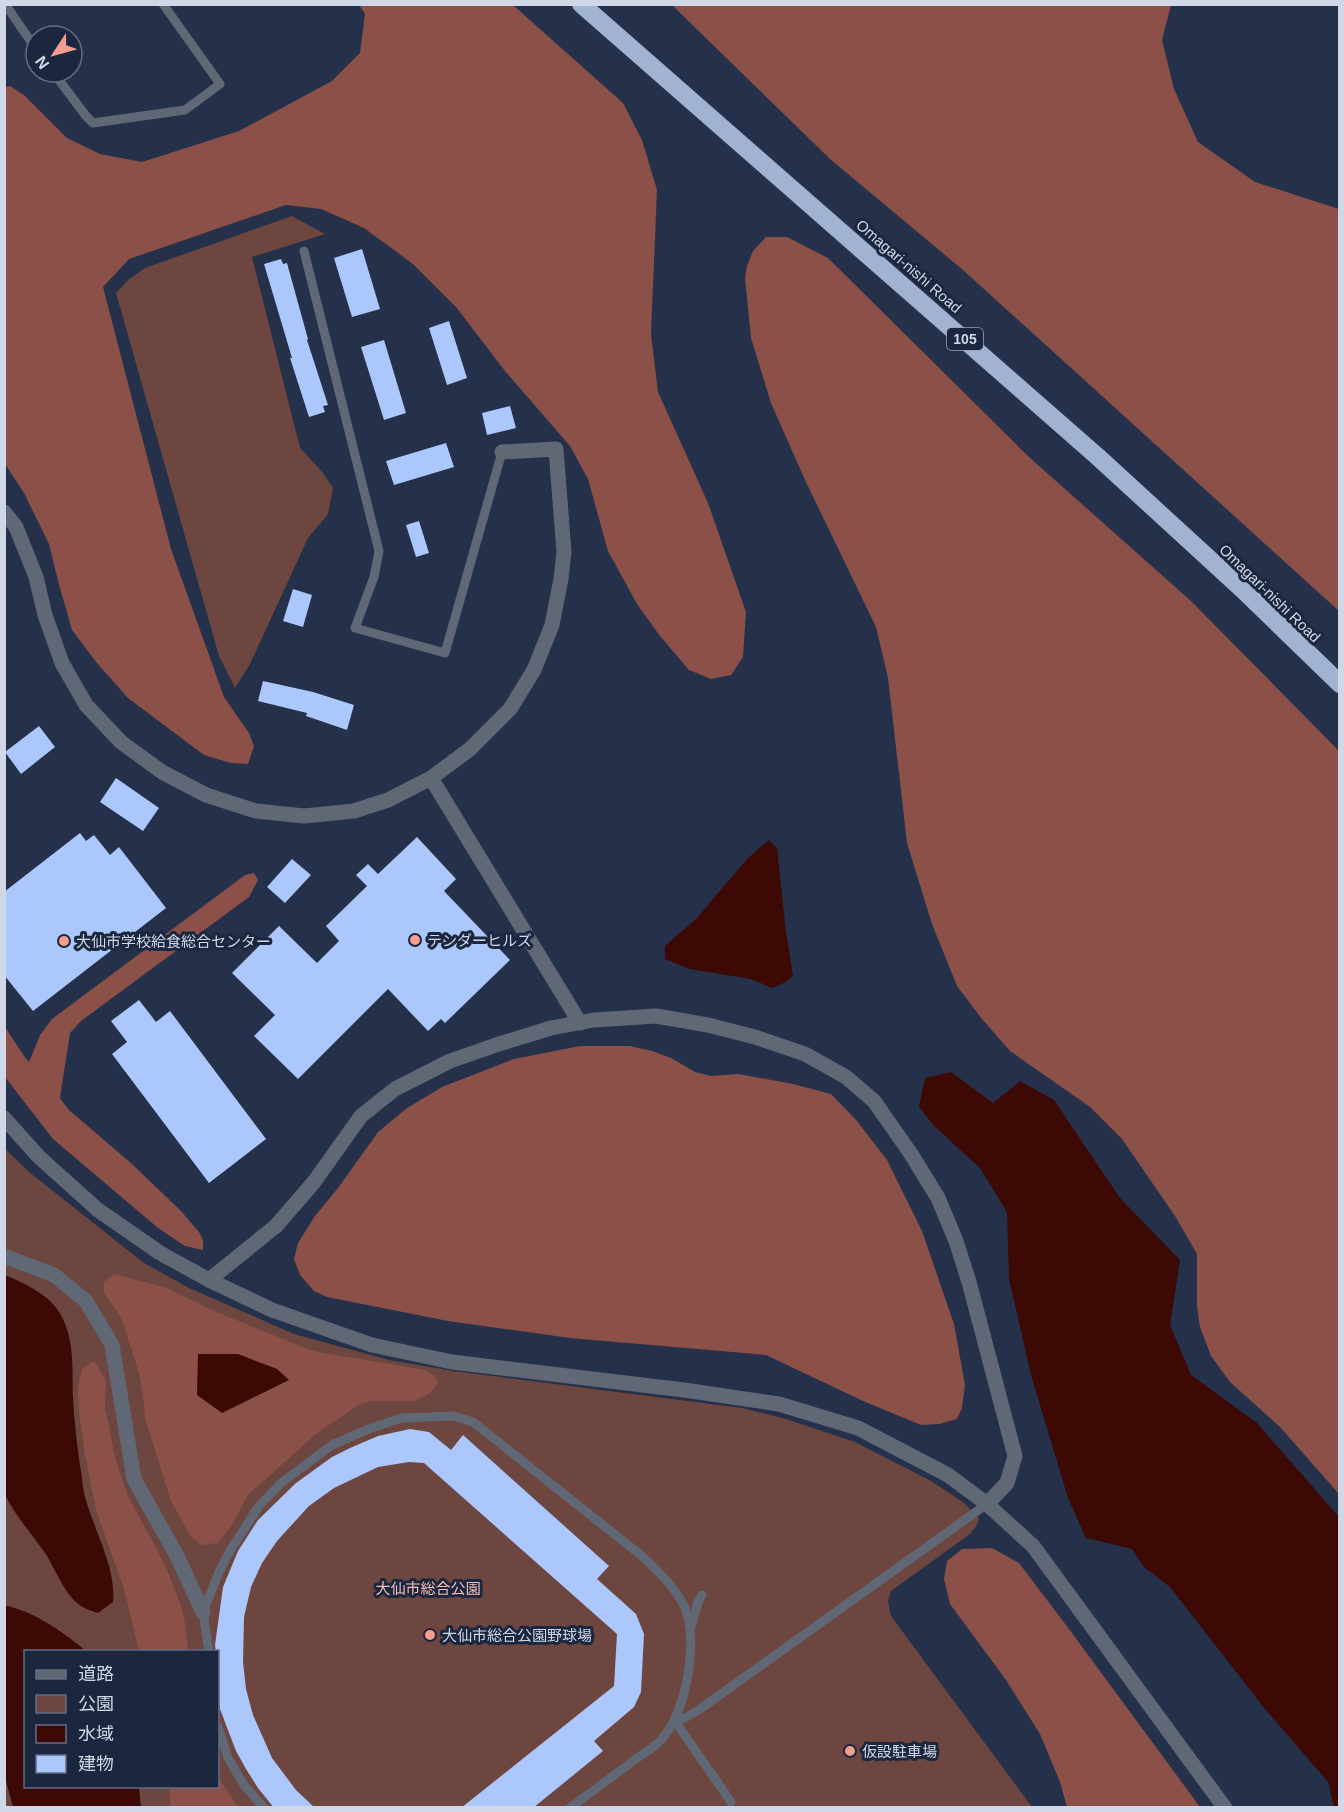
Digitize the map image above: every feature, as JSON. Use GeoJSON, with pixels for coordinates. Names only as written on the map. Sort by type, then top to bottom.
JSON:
{"type":"FeatureCollection","features":[{"type":"Feature","properties":{"kind":"highway","name":"Omagari-nishi Road"},"geometry":{"type":"LineString","coordinates":[[581,4],[1098,457],[1241,588],[1340,684]]}},
{"type":"Feature","properties":{"kind":"street"},"geometry":{"type":"LineString","coordinates":[[4,512],[16,527],[36,578],[45,615],[62,663],[86,705],[121,742],[162,772],[206,795],[256,811],[304,816],[354,811],[388,800],[431,778],[470,749],[510,710],[534,670],[552,625],[564,552],[556,449],[502,452]]}},
{"type":"Feature","properties":{"kind":"street"},"geometry":{"type":"LineString","coordinates":[[431,778],[580,1023]]}},
{"type":"Feature","properties":{"kind":"street"},"geometry":{"type":"LineString","coordinates":[[209,1280],[276,1226],[314,1182],[361,1116],[395,1089],[450,1061],[551,1028],[594,1020],[656,1016],[708,1025],[755,1037],[805,1054],[846,1077],[874,1101],[938,1198],[956,1241],[969,1282],[1015,1456],[1007,1482],[987,1504]]}},
{"type":"Feature","properties":{"kind":"street"},"geometry":{"type":"LineString","coordinates":[[4,1119],[39,1157],[98,1210],[160,1253],[209,1280],[272,1310],[372,1345],[440,1360],[779,1404],[858,1428],[948,1475],[987,1504],[1033,1546],[1225,1808]]}},
{"type":"Feature","properties":{"kind":"street"},"geometry":{"type":"LineString","coordinates":[[4,1256],[54,1275],[87,1301],[112,1345],[134,1479],[177,1556],[203,1612]]}},
{"type":"Feature","properties":{"kind":"lane"},"geometry":{"type":"LineString","coordinates":[[5,4],[24,32]]}},
{"type":"Feature","properties":{"kind":"lane"},"geometry":{"type":"LineString","coordinates":[[62,84],[93,123],[185,110],[220,84],[163,4]]}},
{"type":"Feature","properties":{"kind":"lane"},"geometry":{"type":"LineString","coordinates":[[304,251],[379,551],[374,577],[355,628],[445,653],[502,452]]}},
{"type":"Feature","properties":{"kind":"lane"},"geometry":{"type":"LineString","coordinates":[[209,1650],[203,1612],[227,1556],[259,1506],[281,1483],[332,1445],[371,1428],[402,1418],[453,1416],[473,1422],[642,1556],[664,1577],[685,1608],[690,1630]]}},
{"type":"Feature","properties":{"kind":"lane"},"geometry":{"type":"LineString","coordinates":[[675,1721],[700,1709],[987,1504]]}},
{"type":"Feature","properties":{"kind":"lane"},"geometry":{"type":"LineString","coordinates":[[570,1808],[661,1740],[675,1721],[684,1696],[690,1630],[702,1595]]}},
{"type":"Feature","properties":{"kind":"lane"},"geometry":{"type":"LineString","coordinates":[[675,1721],[731,1802]]}},
{"type":"Feature","properties":{"kind":"lane"},"geometry":{"type":"LineString","coordinates":[[219,1730],[228,1758],[244,1785],[264,1808]]}},
{"type":"Feature","properties":{"kind":"green space"},"geometry":{"type":"Polygon","coordinates":[[[292,216],[325,234],[252,257],[300,448],[323,473],[333,488],[328,514],[308,538],[250,664],[235,688],[219,656],[116,293],[128,280],[145,268],[292,216]]]}},
{"type":"Feature","properties":{"kind":"green space","name":"大仙市総合公園"},"geometry":{"type":"Polygon","coordinates":[[[4,1148],[29,1172],[144,1263],[189,1288],[294,1334],[389,1360],[453,1371],[742,1408],[786,1419],[855,1442],[931,1481],[963,1502],[979,1518],[970,1534],[891,1591],[888,1601],[891,1616],[1032,1807],[246,1808],[243,1805],[241,1808],[5,1807],[4,1148]]]}},
{"type":"Feature","properties":{"kind":"shaded area"},"geometry":{"type":"Polygon","coordinates":[[[359,5],[513,5],[623,103],[642,140],[657,190],[651,334],[658,392],[708,503],[746,612],[743,657],[731,675],[711,679],[689,670],[660,636],[637,604],[608,551],[588,479],[570,446],[505,371],[456,307],[413,264],[364,228],[321,209],[286,205],[129,259],[103,287],[171,549],[224,697],[249,733],[254,746],[248,764],[231,763],[204,755],[128,698],[96,662],[72,630],[49,544],[24,493],[5,464],[5,87],[10,86],[24,95],[67,138],[100,154],[142,162],[239,131],[332,81],[360,53],[365,14],[359,5]]]}},
{"type":"Feature","properties":{"kind":"shaded area"},"geometry":{"type":"Polygon","coordinates":[[[672,5],[1171,5],[1162,40],[1174,89],[1198,142],[1255,182],[1339,209],[1339,611],[963,270],[830,159],[672,5]]]}},
{"type":"Feature","properties":{"kind":"shaded area"},"geometry":{"type":"Polygon","coordinates":[[[766,237],[787,237],[828,258],[1029,457],[1191,601],[1339,751],[1339,1494],[1280,1427],[1230,1382],[1211,1356],[1200,1327],[1197,1307],[1197,1254],[1175,1216],[1122,1139],[1090,1107],[1010,1051],[957,986],[932,924],[907,843],[888,678],[876,627],[805,480],[771,403],[751,338],[745,278],[753,251],[766,237]]]}},
{"type":"Feature","properties":{"kind":"shaded area"},"geometry":{"type":"Polygon","coordinates":[[[254,873],[258,880],[249,897],[81,1021],[70,1033],[60,1098],[69,1110],[132,1164],[181,1211],[199,1232],[203,1240],[203,1250],[185,1246],[158,1228],[53,1139],[5,1077],[5,1027],[29,1062],[40,1035],[52,1019],[245,875],[254,873]]]}},
{"type":"Feature","properties":{"kind":"shaded area"},"geometry":{"type":"Polygon","coordinates":[[[580,1046],[630,1046],[671,1058],[695,1072],[711,1076],[738,1074],[831,1094],[857,1121],[887,1160],[922,1231],[954,1324],[965,1385],[962,1408],[957,1419],[939,1424],[921,1425],[863,1401],[766,1355],[570,1338],[448,1321],[327,1297],[314,1291],[300,1275],[294,1259],[298,1243],[315,1216],[378,1132],[407,1108],[442,1087],[514,1059],[580,1046]]]}},
{"type":"Feature","properties":{"kind":"shaded area"},"geometry":{"type":"Polygon","coordinates":[[[114,1274],[167,1288],[214,1311],[313,1351],[425,1370],[437,1378],[437,1385],[430,1393],[415,1401],[373,1401],[360,1404],[316,1434],[248,1495],[232,1525],[218,1543],[202,1545],[191,1537],[171,1501],[145,1418],[139,1373],[121,1317],[104,1293],[104,1282],[114,1274]]]}},
{"type":"Feature","properties":{"kind":"shaded area"},"geometry":{"type":"Polygon","coordinates":[[[94,1361],[106,1380],[105,1408],[116,1461],[128,1496],[164,1563],[181,1605],[188,1650],[139,1650],[124,1589],[96,1510],[85,1456],[78,1387],[82,1369],[94,1361]]]}},
{"type":"Feature","properties":{"kind":"shaded area"},"geometry":{"type":"Polygon","coordinates":[[[992,1548],[1019,1563],[1200,1807],[1067,1807],[1060,1782],[1040,1734],[1006,1680],[950,1604],[944,1579],[947,1561],[962,1549],[992,1548]]]}},
{"type":"Feature","properties":{"kind":"shaded area"},"geometry":{"type":"Polygon","coordinates":[[[219,1778],[238,1807],[171,1807],[169,1788],[219,1788],[219,1778]]]}},
{"type":"Feature","properties":{"kind":"water"},"geometry":{"type":"Polygon","coordinates":[[[769,840],[777,848],[793,976],[772,988],[751,979],[689,969],[665,959],[665,946],[696,919],[748,858],[769,840]]]}},
{"type":"Feature","properties":{"kind":"water"},"geometry":{"type":"Polygon","coordinates":[[[951,1072],[993,1103],[1020,1081],[1054,1100],[1120,1198],[1180,1260],[1170,1325],[1191,1375],[1257,1423],[1339,1517],[1339,1807],[1334,1807],[1328,1782],[1265,1709],[1170,1587],[1144,1567],[1132,1549],[1086,1538],[1068,1498],[1031,1375],[1009,1279],[1007,1212],[980,1168],[934,1126],[919,1107],[925,1078],[951,1072]]]}},
{"type":"Feature","properties":{"kind":"water"},"geometry":{"type":"Polygon","coordinates":[[[5,1275],[45,1296],[62,1317],[69,1337],[75,1423],[83,1488],[107,1560],[113,1588],[113,1602],[98,1613],[79,1605],[68,1593],[47,1556],[5,1495],[5,1275]]]}},
{"type":"Feature","properties":{"kind":"water"},"geometry":{"type":"Polygon","coordinates":[[[198,1354],[238,1354],[277,1369],[289,1380],[222,1413],[197,1395],[198,1354]]]}},
{"type":"Feature","properties":{"kind":"water"},"geometry":{"type":"Polygon","coordinates":[[[4,1605],[27,1612],[48,1623],[85,1650],[24,1650],[24,1788],[139,1788],[141,1807],[13,1807],[4,1774],[4,1605]]]}},
{"type":"Feature","properties":{"kind":"building"},"geometry":{"type":"Polygon","coordinates":[[[362,249],[380,309],[352,317],[334,258],[362,249]]]}},
{"type":"Feature","properties":{"kind":"building"},"geometry":{"type":"Polygon","coordinates":[[[281,259],[283,264],[287,263],[307,340],[328,405],[323,406],[325,412],[309,417],[264,264],[281,259]]]}},
{"type":"Feature","properties":{"kind":"building"},"geometry":{"type":"Polygon","coordinates":[[[449,321],[467,378],[447,385],[429,328],[449,321]]]}},
{"type":"Feature","properties":{"kind":"building"},"geometry":{"type":"Polygon","coordinates":[[[384,340],[406,413],[384,420],[361,347],[384,340]]]}},
{"type":"Feature","properties":{"kind":"building"},"geometry":{"type":"Polygon","coordinates":[[[510,406],[516,428],[487,435],[482,413],[510,406]]]}},
{"type":"Feature","properties":{"kind":"building"},"geometry":{"type":"Polygon","coordinates":[[[446,443],[454,467],[394,485],[386,461],[446,443]]]}},
{"type":"Feature","properties":{"kind":"building"},"geometry":{"type":"Polygon","coordinates":[[[419,521],[429,553],[416,557],[406,525],[419,521]]]}},
{"type":"Feature","properties":{"kind":"building"},"geometry":{"type":"Polygon","coordinates":[[[293,589],[312,595],[303,627],[283,621],[293,589]]]}},
{"type":"Feature","properties":{"kind":"building"},"geometry":{"type":"Polygon","coordinates":[[[263,681],[313,692],[354,705],[347,730],[306,716],[307,713],[258,701],[263,681]]]}},
{"type":"Feature","properties":{"kind":"building"},"geometry":{"type":"Polygon","coordinates":[[[39,726],[55,747],[21,774],[5,752],[39,726]]]}},
{"type":"Feature","properties":{"kind":"building"},"geometry":{"type":"Polygon","coordinates":[[[116,778],[159,808],[143,831],[100,802],[116,778]]]}},
{"type":"Feature","properties":{"kind":"building","name":"大仙市学校給食総合センター"},"geometry":{"type":"Polygon","coordinates":[[[80,833],[86,841],[94,835],[110,855],[119,847],[166,908],[33,1011],[4,975],[4,892],[80,833]]]}},
{"type":"Feature","properties":{"kind":"building"},"geometry":{"type":"Polygon","coordinates":[[[417,837],[456,879],[444,891],[510,960],[445,1023],[441,1019],[428,1031],[388,989],[298,1079],[254,1036],[275,1015],[232,973],[279,926],[317,963],[339,941],[326,926],[367,886],[356,875],[368,864],[378,874],[417,837]]]}},
{"type":"Feature","properties":{"kind":"building"},"geometry":{"type":"Polygon","coordinates":[[[292,859],[311,875],[285,903],[267,887],[292,859]]]}},
{"type":"Feature","properties":{"kind":"building"},"geometry":{"type":"Polygon","coordinates":[[[139,1000],[156,1022],[170,1011],[266,1139],[209,1183],[112,1054],[127,1042],[111,1021],[139,1000]]]}},
{"type":"Feature","properties":{"kind":"building"},"geometry":{"type":"Polygon","coordinates":[[[410,1429],[429,1432],[451,1450],[463,1435],[609,1566],[597,1579],[636,1614],[644,1634],[641,1692],[634,1707],[594,1741],[603,1751],[533,1808],[461,1808],[614,1686],[617,1634],[424,1463],[409,1462],[378,1467],[334,1488],[309,1506],[277,1541],[262,1563],[251,1587],[244,1617],[243,1662],[246,1689],[253,1715],[272,1758],[296,1790],[315,1808],[274,1808],[258,1788],[236,1751],[220,1709],[219,1650],[216,1650],[215,1645],[223,1587],[238,1551],[258,1520],[296,1483],[332,1457],[378,1436],[410,1429]]]}},
{"type":"Feature","properties":{"kind":"place","name":"テンダーヒルズ"},"geometry":{"type":"Point","coordinates":[415,940]}},
{"type":"Feature","properties":{"kind":"place","name":"大仙市学校給食総合センター"},"geometry":{"type":"Point","coordinates":[64,941]}},
{"type":"Feature","properties":{"kind":"place","name":"大仙市総合公園野球場"},"geometry":{"type":"Point","coordinates":[430,1635]}},
{"type":"Feature","properties":{"kind":"place","name":"仮設駐車場"},"geometry":{"type":"Point","coordinates":[850,1751]}}]}
